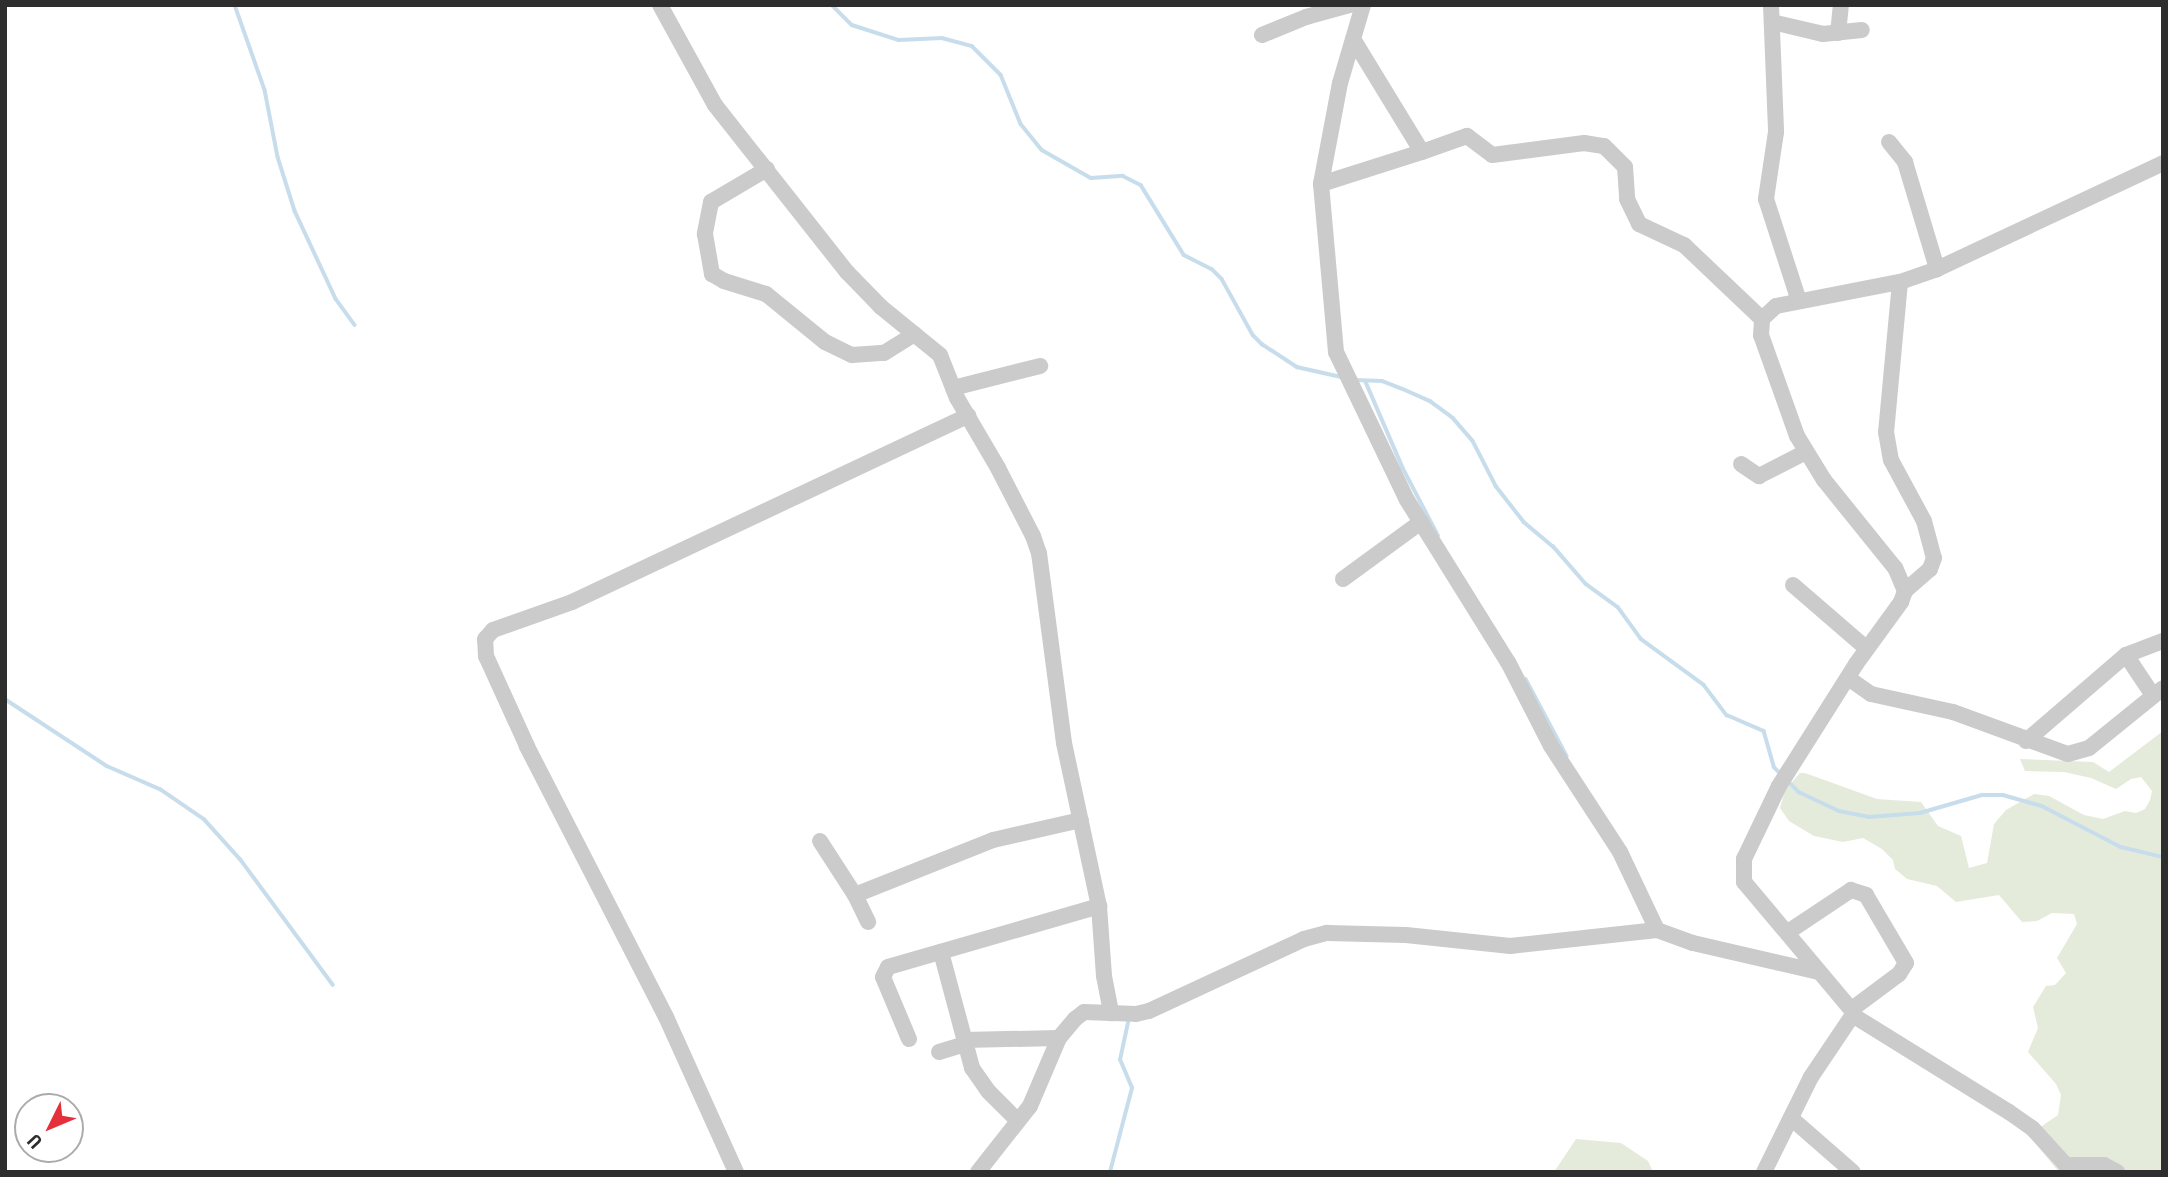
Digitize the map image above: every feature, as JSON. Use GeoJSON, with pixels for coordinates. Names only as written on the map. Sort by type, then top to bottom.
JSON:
{"type":"FeatureCollection","features":[{"type":"Feature","properties":{"kind":"street"},"geometry":{"type":"LineString","coordinates":[[660,5],[705,90],[847,272],[881,307],[940,355],[953,388],[998,468],[1039,553],[1064,743],[1099,906],[1104,976],[1125,1014]]}},
{"type":"Feature","properties":{"kind":"street"},"geometry":{"type":"LineString","coordinates":[[1262,35],[1306,17],[1350,5]]}},
{"type":"Feature","properties":{"kind":"street"},"geometry":{"type":"LineString","coordinates":[[1363,5],[1340,83],[1321,184],[1332,320],[1339,358],[1353,391],[1421,522],[1508,662],[1551,746],[1620,852],[1657,930]]}},
{"type":"Feature","properties":{"kind":"street"},"geometry":{"type":"LineString","coordinates":[[1838,33],[1841,5]]}},
{"type":"Feature","properties":{"kind":"street"},"geometry":{"type":"LineString","coordinates":[[1799,302],[1766,199],[1776,132],[1771,13],[1823,34],[1862,30]]}},
{"type":"Feature","properties":{"kind":"street"},"geometry":{"type":"LineString","coordinates":[[1353,39],[1422,152]]}},
{"type":"Feature","properties":{"kind":"street"},"geometry":{"type":"LineString","coordinates":[[1321,184],[1467,136],[1492,155],[1584,143],[1604,146],[1625,167],[1627,199],[1639,224],[1684,245],[1762,318]]}},
{"type":"Feature","properties":{"kind":"street"},"geometry":{"type":"LineString","coordinates":[[1889,142],[1906,165],[1937,269]]}},
{"type":"Feature","properties":{"kind":"street"},"geometry":{"type":"LineString","coordinates":[[1905,591],[1895,568],[1806,452],[1774,379],[1760,330],[1762,318],[1776,306],[1900,282],[1937,269],[2163,163]]}},
{"type":"Feature","properties":{"kind":"street"},"geometry":{"type":"LineString","coordinates":[[767,169],[711,202],[705,234],[709,265],[715,277],[766,294],[825,342],[852,355],[884,353],[915,334]]}},
{"type":"Feature","properties":{"kind":"street"},"geometry":{"type":"LineString","coordinates":[[1900,282],[1886,432],[1891,460],[1924,521],[1934,558],[1930,569],[1905,591],[1901,602],[1866,648],[1779,786],[1744,859],[1742,876],[1853,1013],[2033,1129],[2066,1164],[2104,1165],[2118,1172]]}},
{"type":"Feature","properties":{"kind":"street"},"geometry":{"type":"LineString","coordinates":[[953,388],[1040,366]]}},
{"type":"Feature","properties":{"kind":"street"},"geometry":{"type":"LineString","coordinates":[[736,1172],[666,1017],[527,746],[486,656],[485,639],[493,630],[572,602],[968,416]]}},
{"type":"Feature","properties":{"kind":"street"},"geometry":{"type":"LineString","coordinates":[[1741,464],[1759,476],[1806,452]]}},
{"type":"Feature","properties":{"kind":"street"},"geometry":{"type":"LineString","coordinates":[[1343,579],[1421,522]]}},
{"type":"Feature","properties":{"kind":"street"},"geometry":{"type":"LineString","coordinates":[[1793,585],[1866,648]]}},
{"type":"Feature","properties":{"kind":"street"},"geometry":{"type":"LineString","coordinates":[[2026,741],[2126,655],[2163,642]]}},
{"type":"Feature","properties":{"kind":"street"},"geometry":{"type":"LineString","coordinates":[[1847,678],[1871,694],[1953,712],[2026,741],[2068,754],[2089,748],[2157,691],[2126,655]]}},
{"type":"Feature","properties":{"kind":"street"},"geometry":{"type":"LineString","coordinates":[[855,895],[993,840],[1081,820]]}},
{"type":"Feature","properties":{"kind":"street"},"geometry":{"type":"LineString","coordinates":[[820,841],[869,922]]}},
{"type":"Feature","properties":{"kind":"street"},"geometry":{"type":"LineString","coordinates":[[1765,1172],[1811,1077],[1853,1013],[1899,974],[1906,964],[1866,895],[1851,890],[1788,932]]}},
{"type":"Feature","properties":{"kind":"street"},"geometry":{"type":"LineString","coordinates":[[909,1039],[883,973],[896,964],[1099,906]]}},
{"type":"Feature","properties":{"kind":"street"},"geometry":{"type":"LineString","coordinates":[[978,1172],[1037,1094],[1059,1038],[1084,1012],[1125,1014],[1304,939],[1327,933],[1406,935],[1510,946],[1657,930],[1693,943],[1819,972]]}},
{"type":"Feature","properties":{"kind":"street"},"geometry":{"type":"LineString","coordinates":[[941,952],[965,1042],[978,1078],[1018,1121]]}},
{"type":"Feature","properties":{"kind":"street"},"geometry":{"type":"LineString","coordinates":[[939,1052],[965,1042],[1059,1038]]}},
{"type":"Feature","properties":{"kind":"street"},"geometry":{"type":"LineString","coordinates":[[1791,1118],[1853,1172]]}},
{"type":"Feature","properties":{"kind":"green space"},"geometry":{"type":"Polygon","coordinates":[[[2163,731],[2163,1172],[2059,1172],[2024,1130],[2042,1126],[2058,1115],[2061,1095],[2056,1084],[2028,1052],[2038,1028],[2033,1007],[2046,986],[2055,985],[2066,973],[2057,958],[2077,924],[2074,914],[2052,913],[2037,921],[2022,922],[1999,895],[1956,902],[1937,886],[1907,879],[1895,869],[1893,860],[1882,849],[1863,838],[1843,842],[1814,836],[1789,821],[1780,808],[1785,790],[1800,773],[1877,799],[1921,802],[1938,826],[1961,836],[1969,868],[1987,863],[1994,824],[2006,810],[2034,794],[2049,796],[2084,815],[2103,819],[2125,811],[2136,813],[2145,809],[2150,800],[2152,791],[2141,777],[2131,779],[2116,789],[2091,778],[2064,772],[2025,771],[2020,759],[2093,762],[2109,772],[2163,731]]]}},
{"type":"Feature","properties":{"kind":"green space"},"geometry":{"type":"Polygon","coordinates":[[[1576,1139],[1621,1143],[1648,1161],[1653,1172],[1554,1172],[1576,1139]]]}},
{"type":"Feature","properties":{"kind":"waterway"},"geometry":{"type":"LineString","coordinates":[[235,5],[265,90],[278,157],[295,211],[336,299],[355,325]]}},
{"type":"Feature","properties":{"kind":"waterway"},"geometry":{"type":"LineString","coordinates":[[832,5],[852,25],[899,40],[942,38],[972,46],[1001,75],[1021,124],[1042,150],[1091,178],[1123,176],[1141,185],[1184,255],[1212,269],[1222,279],[1253,335],[1262,344],[1297,367],[1341,377]]}},
{"type":"Feature","properties":{"kind":"waterway"},"geometry":{"type":"LineString","coordinates":[[1355,380],[1382,381],[1403,389],[1430,401],[1453,418],[1473,441],[1496,486],[1524,522],[1553,546],[1586,584],[1618,607],[1641,639],[1704,685],[1727,715],[1764,731],[1774,767],[1780,773]]}},
{"type":"Feature","properties":{"kind":"waterway"},"geometry":{"type":"LineString","coordinates":[[1366,382],[1403,468],[1438,535]]}},
{"type":"Feature","properties":{"kind":"waterway"},"geometry":{"type":"LineString","coordinates":[[1526,679],[1567,756]]}},
{"type":"Feature","properties":{"kind":"waterway"},"geometry":{"type":"LineString","coordinates":[[5,699],[107,766],[160,789],[204,819],[241,860],[333,985]]}},
{"type":"Feature","properties":{"kind":"waterway"},"geometry":{"type":"LineString","coordinates":[[1788,781],[1799,792],[1839,811],[1869,817],[1920,813],[1982,795],[2003,795],[2042,806],[2121,847],[2163,857]]}},
{"type":"Feature","properties":{"kind":"waterway"},"geometry":{"type":"LineString","coordinates":[[1110,1172],[1132,1088],[1120,1060],[1129,1018]]}}]}
